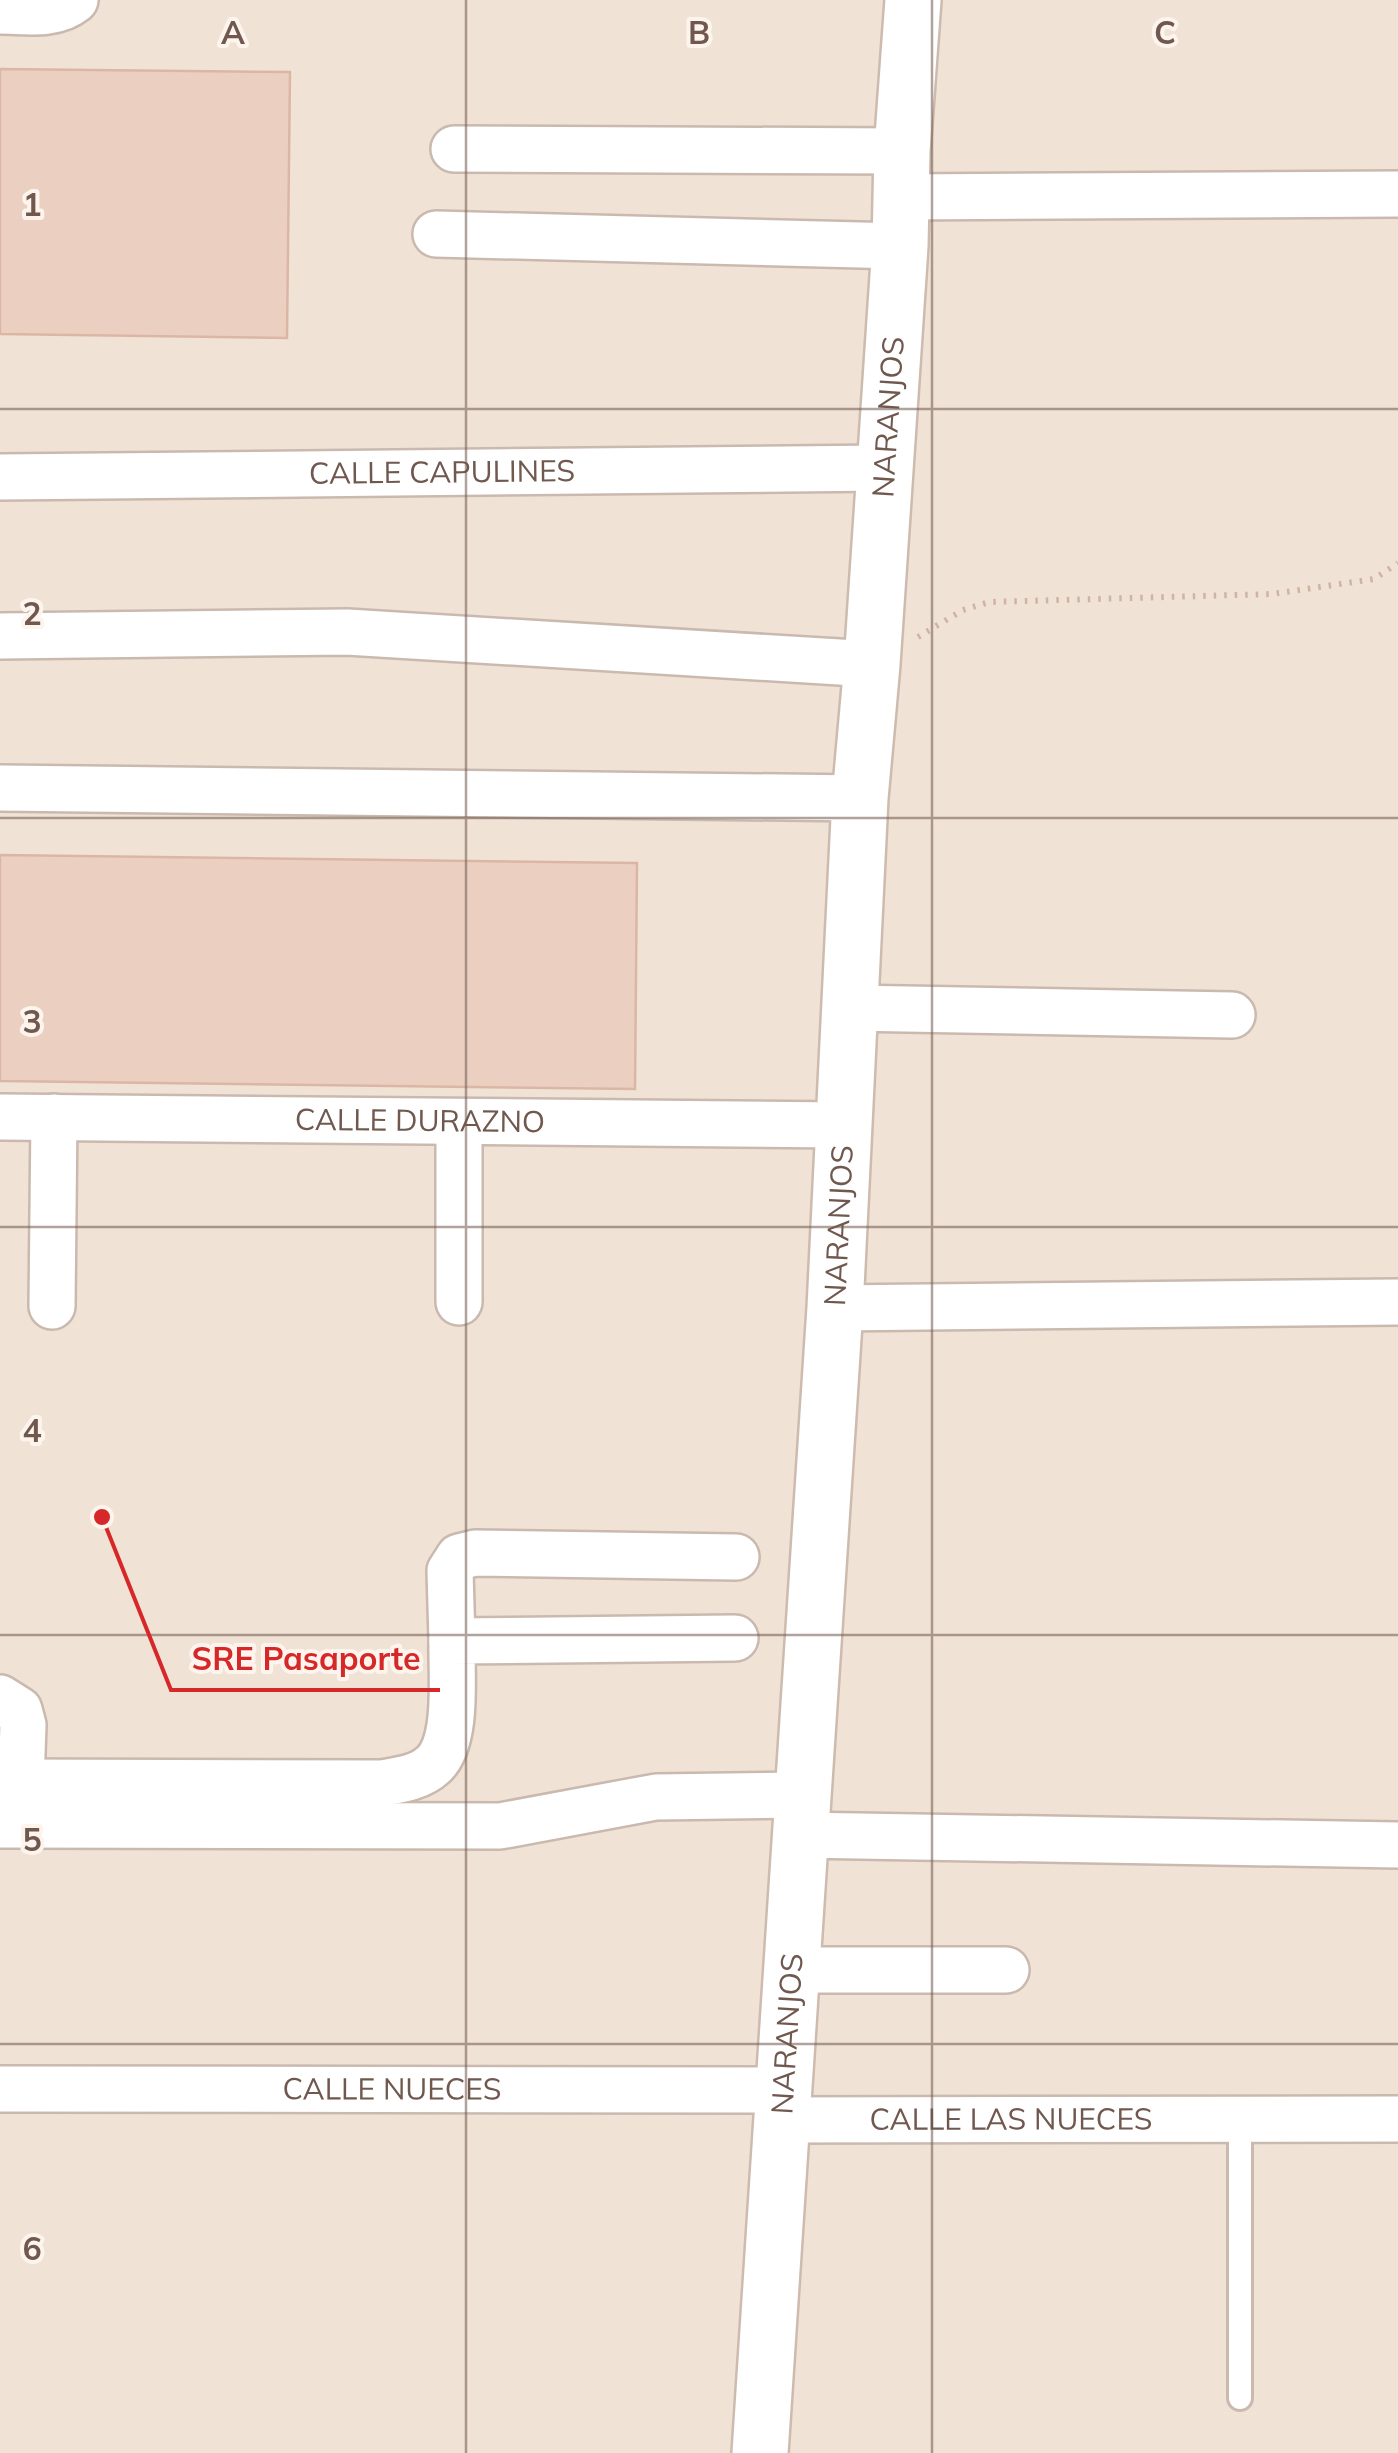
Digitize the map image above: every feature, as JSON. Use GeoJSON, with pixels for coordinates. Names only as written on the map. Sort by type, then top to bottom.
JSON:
{"type":"FeatureCollection","features":[{"type":"Feature","properties":{"kind":"street"},"geometry":{"type":"LineString","coordinates":[[0,11],[49,12],[66,8],[75,0]]}},
{"type":"Feature","properties":{"kind":"street","name":"NARANJOS"},"geometry":{"type":"LineString","coordinates":[[760,2453],[794,1970],[835,1308],[860,798],[872,664],[913,0]]}},
{"type":"Feature","properties":{"kind":"street"},"geometry":{"type":"LineString","coordinates":[[454,149],[901,198]]}},
{"type":"Feature","properties":{"kind":"street"},"geometry":{"type":"LineString","coordinates":[[436,234],[901,198],[1398,194]]}},
{"type":"Feature","properties":{"kind":"street","name":"CALLE CAPULINES"},"geometry":{"type":"LineString","coordinates":[[0,477],[884,468]]}},
{"type":"Feature","properties":{"kind":"street"},"geometry":{"type":"LineString","coordinates":[[0,636],[347,632],[872,664]]}},
{"type":"Feature","properties":{"kind":"street"},"geometry":{"type":"LineString","coordinates":[[0,788],[860,798]]}},
{"type":"Feature","properties":{"kind":"street"},"geometry":{"type":"LineString","coordinates":[[849,1008],[1232,1015]]}},
{"type":"Feature","properties":{"kind":"street","name":"CALLE DURAZNO"},"geometry":{"type":"LineString","coordinates":[[0,1116],[842,1125]]}},
{"type":"Feature","properties":{"kind":"street"},"geometry":{"type":"LineString","coordinates":[[52,1306],[54,1117]]}},
{"type":"Feature","properties":{"kind":"street"},"geometry":{"type":"LineString","coordinates":[[459,1122],[459,1302]]}},
{"type":"Feature","properties":{"kind":"street"},"geometry":{"type":"LineString","coordinates":[[835,1308],[1398,1302]]}},
{"type":"Feature","properties":{"kind":"street"},"geometry":{"type":"LineString","coordinates":[[0,1698],[19,1710],[23,1725],[11,1782],[381,1783],[412,1777],[436,1764],[450,1735],[450,1571],[459,1557],[475,1553],[736,1557]]}},
{"type":"Feature","properties":{"kind":"street"},"geometry":{"type":"LineString","coordinates":[[452,1641],[735,1638]]}},
{"type":"Feature","properties":{"kind":"street"},"geometry":{"type":"LineString","coordinates":[[0,1824],[500,1826],[656,1797],[801,1815],[1398,1845]]}},
{"type":"Feature","properties":{"kind":"street"},"geometry":{"type":"LineString","coordinates":[[794,1970],[1006,1970]]}},
{"type":"Feature","properties":{"kind":"street","name":"CALLE NUECES"},"geometry":{"type":"LineString","coordinates":[[0,2089],[783,2105]]}},
{"type":"Feature","properties":{"kind":"street","name":"CALLE LAS NUECES"},"geometry":{"type":"LineString","coordinates":[[783,2105],[1398,2120]]}},
{"type":"Feature","properties":{"kind":"lane"},"geometry":{"type":"LineString","coordinates":[[1240,2119],[1240,2398]]}},
{"type":"Feature","properties":{"kind":"path"},"geometry":{"type":"LineString","coordinates":[[872,664],[963,610],[989,602],[1272,594],[1374,578],[1398,563]]}},
{"type":"Feature","properties":{"kind":"shaded area"},"geometry":{"type":"Polygon","coordinates":[[[0,0],[1398,0],[1398,2453],[0,2453],[0,0]]]}},
{"type":"Feature","properties":{"kind":"building"},"geometry":{"type":"Polygon","coordinates":[[[0,69],[290,72],[287,338],[0,334],[0,69]]]}},
{"type":"Feature","properties":{"kind":"building"},"geometry":{"type":"Polygon","coordinates":[[[0,855],[637,863],[635,1089],[0,1081],[0,855]]]}},
{"type":"Feature","properties":{"kind":"place","name":"SRE Pasaporte"},"geometry":{"type":"Point","coordinates":[102,1517]}}]}
